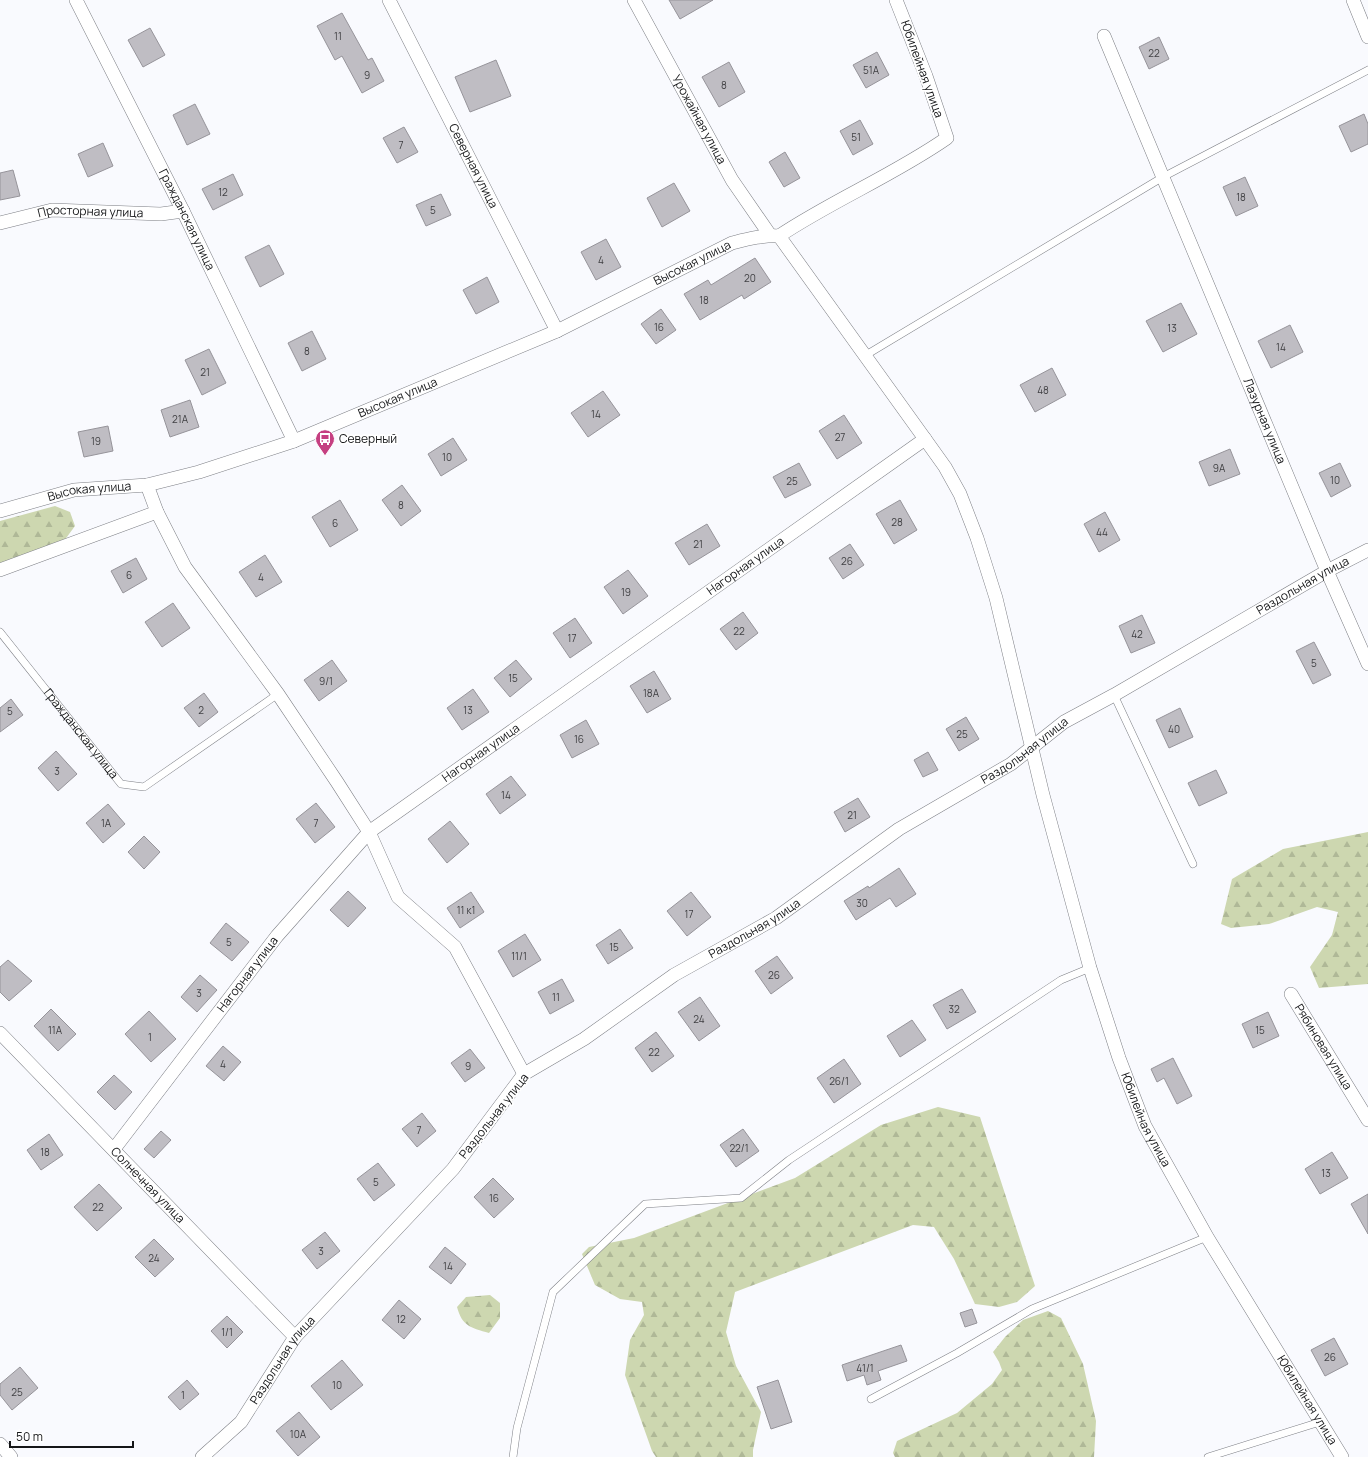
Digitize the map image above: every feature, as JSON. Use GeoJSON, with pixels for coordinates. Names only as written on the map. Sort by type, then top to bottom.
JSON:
{"type":"FeatureCollection","features":[{"type":"Feature","properties":{"kind":"street","name":"Гражданская улица"},"geometry":{"type":"LineString","coordinates":[[76,0],[183,211],[294,441]]}},
{"type":"Feature","properties":{"kind":"street","name":"Северная улица"},"geometry":{"type":"LineString","coordinates":[[388,0],[557,331]]}},
{"type":"Feature","properties":{"kind":"street","name":"Урожайная улица"},"geometry":{"type":"LineString","coordinates":[[634,0],[732,180],[866,355],[925,439]]}},
{"type":"Feature","properties":{"kind":"street","name":"Юбилейная улица"},"geometry":{"type":"LineString","coordinates":[[775,236],[926,153],[948,138],[926,76],[896,0]]}},
{"type":"Feature","properties":{"kind":"street"},"geometry":{"type":"LineString","coordinates":[[1353,0],[1368,37]]}},
{"type":"Feature","properties":{"kind":"street","name":"Лазурная улица"},"geometry":{"type":"LineString","coordinates":[[1104,36],[1327,571],[1368,664]]}},
{"type":"Feature","properties":{"kind":"street","name":"Просторная улица"},"geometry":{"type":"LineString","coordinates":[[0,223],[52,210],[161,214],[183,211]]}},
{"type":"Feature","properties":{"kind":"street","name":"Высокая улица"},"geometry":{"type":"LineString","coordinates":[[0,511],[74,490],[147,485],[199,472],[294,441],[557,331],[732,243],[751,238],[775,236]]}},
{"type":"Feature","properties":{"kind":"street","name":"Юбилейная улица"},"geometry":{"type":"LineString","coordinates":[[925,439],[945,467],[960,494],[978,538],[996,598],[1043,795],[1090,968],[1119,1058],[1145,1126],[1206,1237],[1342,1457]]}},
{"type":"Feature","properties":{"kind":"street","name":"Нагорная улица"},"geometry":{"type":"LineString","coordinates":[[114,1149],[278,936],[369,832],[925,439]]}},
{"type":"Feature","properties":{"kind":"street"},"geometry":{"type":"LineString","coordinates":[[147,485],[157,512],[185,567],[278,694],[369,832],[398,897],[454,947],[524,1074]]}},
{"type":"Feature","properties":{"kind":"street"},"geometry":{"type":"LineString","coordinates":[[0,570],[157,512]]}},
{"type":"Feature","properties":{"kind":"street","name":"Раздольная улица"},"geometry":{"type":"LineString","coordinates":[[202,1457],[241,1422],[295,1337],[453,1169],[524,1074],[584,1039],[674,976],[776,918],[899,829],[1011,764],[1064,722],[1114,695],[1327,571],[1368,550]]}},
{"type":"Feature","properties":{"kind":"street","name":"Рябиновая улица"},"geometry":{"type":"LineString","coordinates":[[1291,994],[1368,1120]]}},
{"type":"Feature","properties":{"kind":"street","name":"Солнечная улица"},"geometry":{"type":"LineString","coordinates":[[0,1033],[295,1337]]}},
{"type":"Feature","properties":{"kind":"street"},"geometry":{"type":"LineString","coordinates":[[0,1444],[11,1457]]}},
{"type":"Feature","properties":{"kind":"lane"},"geometry":{"type":"LineString","coordinates":[[866,355],[1163,177],[1368,70]]}},
{"type":"Feature","properties":{"kind":"lane","name":"Гражданская улица"},"geometry":{"type":"LineString","coordinates":[[0,632],[121,784],[144,787],[278,694]]}},
{"type":"Feature","properties":{"kind":"lane"},"geometry":{"type":"LineString","coordinates":[[1114,695],[1194,864]]}},
{"type":"Feature","properties":{"kind":"lane"},"geometry":{"type":"LineString","coordinates":[[513,1457],[517,1428],[553,1292],[645,1204],[741,1198],[789,1160],[1054,984],[1090,968]]}},
{"type":"Feature","properties":{"kind":"lane"},"geometry":{"type":"LineString","coordinates":[[871,1399],[957,1353],[1032,1309],[1206,1237]]}},
{"type":"Feature","properties":{"kind":"lane"},"geometry":{"type":"LineString","coordinates":[[1208,1457],[1320,1422]]}},
{"type":"Feature","properties":{"kind":"green space"},"geometry":{"type":"Polygon","coordinates":[[[55,506],[70,512],[75,526],[58,549],[0,566],[0,521],[55,506]]]}},
{"type":"Feature","properties":{"kind":"green space"},"geometry":{"type":"Polygon","coordinates":[[[1368,832],[1368,984],[1319,988],[1310,967],[1332,935],[1338,912],[1317,907],[1269,924],[1231,928],[1221,924],[1232,879],[1283,849],[1368,832]]]}},
{"type":"Feature","properties":{"kind":"green space"},"geometry":{"type":"Polygon","coordinates":[[[938,1107],[980,1117],[1035,1286],[1017,1302],[999,1307],[975,1304],[954,1259],[934,1227],[913,1225],[735,1292],[726,1332],[736,1366],[761,1412],[753,1450],[753,1457],[656,1457],[652,1451],[625,1375],[630,1340],[644,1315],[642,1302],[620,1299],[595,1285],[582,1254],[589,1247],[634,1238],[795,1178],[881,1125],[938,1107]]]}},
{"type":"Feature","properties":{"kind":"green space"},"geometry":{"type":"Polygon","coordinates":[[[490,1295],[500,1303],[500,1318],[489,1333],[477,1330],[468,1325],[462,1318],[457,1307],[466,1297],[490,1295]]]}},
{"type":"Feature","properties":{"kind":"green space"},"geometry":{"type":"Polygon","coordinates":[[[1048,1311],[1061,1318],[1083,1364],[1096,1421],[1094,1457],[895,1457],[893,1453],[897,1441],[957,1413],[992,1384],[1002,1370],[993,1352],[1005,1337],[1023,1320],[1048,1311]]]}},
{"type":"Feature","properties":{"kind":"building"},"geometry":{"type":"Polygon","coordinates":[[[669,0],[713,0],[680,19],[669,0]]]}},
{"type":"Feature","properties":{"kind":"building"},"geometry":{"type":"Polygon","coordinates":[[[342,13],[368,60],[372,58],[384,81],[362,93],[342,56],[335,60],[317,26],[342,13]]]}},
{"type":"Feature","properties":{"kind":"building"},"geometry":{"type":"Polygon","coordinates":[[[150,28],[165,55],[143,67],[128,40],[150,28]]]}},
{"type":"Feature","properties":{"kind":"building"},"geometry":{"type":"Polygon","coordinates":[[[1159,37],[1169,59],[1149,69],[1139,47],[1159,37]]]}},
{"type":"Feature","properties":{"kind":"building"},"geometry":{"type":"Polygon","coordinates":[[[877,52],[889,75],[866,88],[853,65],[877,52]]]}},
{"type":"Feature","properties":{"kind":"building"},"geometry":{"type":"Polygon","coordinates":[[[496,60],[511,96],[470,112],[455,77],[496,60]]]}},
{"type":"Feature","properties":{"kind":"building"},"geometry":{"type":"Polygon","coordinates":[[[729,62],[745,92],[719,107],[702,77],[729,62]]]}},
{"type":"Feature","properties":{"kind":"building"},"geometry":{"type":"Polygon","coordinates":[[[195,104],[210,134],[187,145],[173,115],[195,104]]]}},
{"type":"Feature","properties":{"kind":"building"},"geometry":{"type":"Polygon","coordinates":[[[1364,114],[1368,124],[1368,144],[1351,152],[1339,126],[1364,114]]]}},
{"type":"Feature","properties":{"kind":"building"},"geometry":{"type":"Polygon","coordinates":[[[860,120],[873,144],[853,155],[840,131],[860,120]]]}},
{"type":"Feature","properties":{"kind":"building"},"geometry":{"type":"Polygon","coordinates":[[[404,127],[418,152],[397,163],[383,138],[404,127]]]}},
{"type":"Feature","properties":{"kind":"building"},"geometry":{"type":"Polygon","coordinates":[[[103,143],[113,166],[88,177],[78,154],[103,143]]]}},
{"type":"Feature","properties":{"kind":"building"},"geometry":{"type":"Polygon","coordinates":[[[785,152],[800,178],[784,187],[769,162],[785,152]]]}},
{"type":"Feature","properties":{"kind":"building"},"geometry":{"type":"Polygon","coordinates":[[[13,170],[20,196],[0,200],[0,173],[13,170]]]}},
{"type":"Feature","properties":{"kind":"building"},"geometry":{"type":"Polygon","coordinates":[[[233,174],[243,195],[213,210],[202,189],[233,174]]]}},
{"type":"Feature","properties":{"kind":"building"},"geometry":{"type":"Polygon","coordinates":[[[1245,177],[1258,206],[1236,216],[1223,187],[1245,177]]]}},
{"type":"Feature","properties":{"kind":"building"},"geometry":{"type":"Polygon","coordinates":[[[674,183],[690,211],[662,227],[647,198],[674,183]]]}},
{"type":"Feature","properties":{"kind":"building"},"geometry":{"type":"Polygon","coordinates":[[[441,194],[451,215],[426,226],[416,205],[441,194]]]}},
{"type":"Feature","properties":{"kind":"building"},"geometry":{"type":"Polygon","coordinates":[[[606,239],[621,267],[596,280],[581,252],[606,239]]]}},
{"type":"Feature","properties":{"kind":"building"},"geometry":{"type":"Polygon","coordinates":[[[269,245],[284,274],[260,287],[245,257],[269,245]]]}},
{"type":"Feature","properties":{"kind":"building"},"geometry":{"type":"Polygon","coordinates":[[[755,258],[771,282],[744,299],[742,295],[700,320],[684,294],[708,280],[711,285],[755,258]]]}},
{"type":"Feature","properties":{"kind":"building"},"geometry":{"type":"Polygon","coordinates":[[[487,277],[499,302],[476,314],[463,290],[487,277]]]}},
{"type":"Feature","properties":{"kind":"building"},"geometry":{"type":"Polygon","coordinates":[[[1181,303],[1197,334],[1163,352],[1146,321],[1181,303]]]}},
{"type":"Feature","properties":{"kind":"building"},"geometry":{"type":"Polygon","coordinates":[[[661,309],[676,330],[656,344],[641,324],[661,309]]]}},
{"type":"Feature","properties":{"kind":"building"},"geometry":{"type":"Polygon","coordinates":[[[1290,325],[1303,352],[1271,368],[1258,341],[1290,325]]]}},
{"type":"Feature","properties":{"kind":"building"},"geometry":{"type":"Polygon","coordinates":[[[312,331],[326,359],[302,371],[288,343],[312,331]]]}},
{"type":"Feature","properties":{"kind":"building"},"geometry":{"type":"Polygon","coordinates":[[[209,349],[226,383],[202,395],[185,360],[209,349]]]}},
{"type":"Feature","properties":{"kind":"building"},"geometry":{"type":"Polygon","coordinates":[[[1052,368],[1066,395],[1035,412],[1020,385],[1052,368]]]}},
{"type":"Feature","properties":{"kind":"building"},"geometry":{"type":"Polygon","coordinates":[[[603,391],[620,415],[588,437],[571,413],[603,391]]]}},
{"type":"Feature","properties":{"kind":"building"},"geometry":{"type":"Polygon","coordinates":[[[190,400],[199,427],[170,437],[161,410],[190,400]]]}},
{"type":"Feature","properties":{"kind":"building"},"geometry":{"type":"Polygon","coordinates":[[[844,415],[862,443],[837,459],[819,431],[844,415]]]}},
{"type":"Feature","properties":{"kind":"building"},"geometry":{"type":"Polygon","coordinates":[[[108,426],[113,451],[84,457],[78,432],[108,426]]]}},
{"type":"Feature","properties":{"kind":"building"},"geometry":{"type":"Polygon","coordinates":[[[453,438],[467,460],[441,476],[428,454],[453,438]]]}},
{"type":"Feature","properties":{"kind":"building"},"geometry":{"type":"Polygon","coordinates":[[[1230,449],[1240,474],[1209,486],[1199,462],[1230,449]]]}},
{"type":"Feature","properties":{"kind":"building"},"geometry":{"type":"Polygon","coordinates":[[[799,463],[811,485],[785,498],[773,477],[799,463]]]}},
{"type":"Feature","properties":{"kind":"building"},"geometry":{"type":"Polygon","coordinates":[[[1340,463],[1351,486],[1331,497],[1319,473],[1340,463]]]}},
{"type":"Feature","properties":{"kind":"building"},"geometry":{"type":"Polygon","coordinates":[[[402,485],[421,511],[401,526],[382,500],[402,485]]]}},
{"type":"Feature","properties":{"kind":"building"},"geometry":{"type":"Polygon","coordinates":[[[340,500],[358,530],[330,547],[312,517],[340,500]]]}},
{"type":"Feature","properties":{"kind":"building"},"geometry":{"type":"Polygon","coordinates":[[[900,500],[917,530],[894,544],[876,514],[900,500]]]}},
{"type":"Feature","properties":{"kind":"building"},"geometry":{"type":"Polygon","coordinates":[[[1105,512],[1120,540],[1099,552],[1084,524],[1105,512]]]}},
{"type":"Feature","properties":{"kind":"building"},"geometry":{"type":"Polygon","coordinates":[[[707,524],[720,546],[689,565],[675,543],[707,524]]]}},
{"type":"Feature","properties":{"kind":"building"},"geometry":{"type":"Polygon","coordinates":[[[850,544],[864,565],[843,579],[829,558],[850,544]]]}},
{"type":"Feature","properties":{"kind":"building"},"geometry":{"type":"Polygon","coordinates":[[[265,555],[282,582],[256,597],[239,572],[265,555]]]}},
{"type":"Feature","properties":{"kind":"building"},"geometry":{"type":"Polygon","coordinates":[[[136,558],[147,579],[123,593],[111,571],[136,558]]]}},
{"type":"Feature","properties":{"kind":"building"},"geometry":{"type":"Polygon","coordinates":[[[628,570],[648,596],[623,614],[604,587],[628,570]]]}},
{"type":"Feature","properties":{"kind":"building"},"geometry":{"type":"Polygon","coordinates":[[[173,603],[190,628],[162,647],[145,622],[173,603]]]}},
{"type":"Feature","properties":{"kind":"building"},"geometry":{"type":"Polygon","coordinates":[[[743,612],[758,633],[736,650],[720,629],[743,612]]]}},
{"type":"Feature","properties":{"kind":"building"},"geometry":{"type":"Polygon","coordinates":[[[1142,615],[1155,643],[1131,653],[1119,626],[1142,615]]]}},
{"type":"Feature","properties":{"kind":"building"},"geometry":{"type":"Polygon","coordinates":[[[575,618],[592,643],[570,658],[553,633],[575,618]]]}},
{"type":"Feature","properties":{"kind":"building"},"geometry":{"type":"Polygon","coordinates":[[[1314,642],[1331,675],[1313,684],[1296,651],[1314,642]]]}},
{"type":"Feature","properties":{"kind":"building"},"geometry":{"type":"Polygon","coordinates":[[[332,660],[347,681],[319,701],[304,680],[332,660]]]}},
{"type":"Feature","properties":{"kind":"building"},"geometry":{"type":"Polygon","coordinates":[[[516,660],[532,679],[510,697],[494,678],[516,660]]]}},
{"type":"Feature","properties":{"kind":"building"},"geometry":{"type":"Polygon","coordinates":[[[654,671],[671,699],[647,713],[630,686],[654,671]]]}},
{"type":"Feature","properties":{"kind":"building"},"geometry":{"type":"Polygon","coordinates":[[[473,689],[489,712],[462,730],[447,708],[473,689]]]}},
{"type":"Feature","properties":{"kind":"building"},"geometry":{"type":"Polygon","coordinates":[[[204,693],[218,712],[199,727],[184,708],[204,693]]]}},
{"type":"Feature","properties":{"kind":"building"},"geometry":{"type":"Polygon","coordinates":[[[11,699],[23,715],[0,732],[0,708],[11,699]]]}},
{"type":"Feature","properties":{"kind":"building"},"geometry":{"type":"Polygon","coordinates":[[[1180,708],[1193,737],[1169,748],[1156,720],[1180,708]]]}},
{"type":"Feature","properties":{"kind":"building"},"geometry":{"type":"Polygon","coordinates":[[[966,717],[979,739],[959,751],[946,729],[966,717]]]}},
{"type":"Feature","properties":{"kind":"building"},"geometry":{"type":"Polygon","coordinates":[[[586,720],[599,744],[572,758],[560,735],[586,720]]]}},
{"type":"Feature","properties":{"kind":"building"},"geometry":{"type":"Polygon","coordinates":[[[56,751],[77,774],[58,791],[38,768],[56,751]]]}},
{"type":"Feature","properties":{"kind":"building"},"geometry":{"type":"Polygon","coordinates":[[[928,752],[938,770],[923,777],[914,760],[928,752]]]}},
{"type":"Feature","properties":{"kind":"building"},"geometry":{"type":"Polygon","coordinates":[[[1216,770],[1227,793],[1199,806],[1188,783],[1216,770]]]}},
{"type":"Feature","properties":{"kind":"building"},"geometry":{"type":"Polygon","coordinates":[[[511,776],[526,795],[500,814],[486,794],[511,776]]]}},
{"type":"Feature","properties":{"kind":"building"},"geometry":{"type":"Polygon","coordinates":[[[858,798],[870,817],[845,832],[834,812],[858,798]]]}},
{"type":"Feature","properties":{"kind":"building"},"geometry":{"type":"Polygon","coordinates":[[[316,803],[335,827],[315,843],[296,819],[316,803]]]}},
{"type":"Feature","properties":{"kind":"building"},"geometry":{"type":"Polygon","coordinates":[[[108,804],[125,824],[103,843],[86,823],[108,804]]]}},
{"type":"Feature","properties":{"kind":"building"},"geometry":{"type":"Polygon","coordinates":[[[450,821],[469,844],[447,863],[428,839],[450,821]]]}},
{"type":"Feature","properties":{"kind":"building"},"geometry":{"type":"Polygon","coordinates":[[[144,836],[160,852],[144,869],[128,852],[144,836]]]}},
{"type":"Feature","properties":{"kind":"building"},"geometry":{"type":"Polygon","coordinates":[[[899,868],[916,894],[896,907],[890,898],[856,920],[844,901],[868,886],[869,888],[899,868]]]}},
{"type":"Feature","properties":{"kind":"building"},"geometry":{"type":"Polygon","coordinates":[[[348,891],[366,908],[348,927],[330,910],[348,891]]]}},
{"type":"Feature","properties":{"kind":"building"},"geometry":{"type":"Polygon","coordinates":[[[471,892],[484,912],[460,928],[447,908],[471,892]]]}},
{"type":"Feature","properties":{"kind":"building"},"geometry":{"type":"Polygon","coordinates":[[[691,892],[711,917],[687,936],[667,911],[691,892]]]}},
{"type":"Feature","properties":{"kind":"building"},"geometry":{"type":"Polygon","coordinates":[[[226,923],[249,942],[232,961],[210,943],[226,923]]]}},
{"type":"Feature","properties":{"kind":"building"},"geometry":{"type":"Polygon","coordinates":[[[620,929],[633,948],[608,964],[596,945],[620,929]]]}},
{"type":"Feature","properties":{"kind":"building"},"geometry":{"type":"Polygon","coordinates":[[[525,934],[541,960],[513,977],[498,951],[525,934]]]}},
{"type":"Feature","properties":{"kind":"building"},"geometry":{"type":"Polygon","coordinates":[[[777,956],[793,978],[771,994],[755,971],[777,956]]]}},
{"type":"Feature","properties":{"kind":"building"},"geometry":{"type":"Polygon","coordinates":[[[8,960],[32,981],[9,1001],[0,992],[0,967],[8,960]]]}},
{"type":"Feature","properties":{"kind":"building"},"geometry":{"type":"Polygon","coordinates":[[[200,975],[217,990],[197,1012],[181,997],[200,975]]]}},
{"type":"Feature","properties":{"kind":"building"},"geometry":{"type":"Polygon","coordinates":[[[562,979],[574,1001],[550,1014],[538,992],[562,979]]]}},
{"type":"Feature","properties":{"kind":"building"},"geometry":{"type":"Polygon","coordinates":[[[962,989],[976,1012],[947,1029],[933,1005],[962,989]]]}},
{"type":"Feature","properties":{"kind":"building"},"geometry":{"type":"Polygon","coordinates":[[[700,997],[720,1026],[699,1041],[678,1012],[700,997]]]}},
{"type":"Feature","properties":{"kind":"building"},"geometry":{"type":"Polygon","coordinates":[[[51,1009],[76,1034],[58,1051],[34,1026],[51,1009]]]}},
{"type":"Feature","properties":{"kind":"building"},"geometry":{"type":"Polygon","coordinates":[[[149,1011],[176,1039],[151,1062],[125,1034],[149,1011]]]}},
{"type":"Feature","properties":{"kind":"building"},"geometry":{"type":"Polygon","coordinates":[[[1268,1012],[1279,1036],[1253,1048],[1242,1024],[1268,1012]]]}},
{"type":"Feature","properties":{"kind":"building"},"geometry":{"type":"Polygon","coordinates":[[[912,1020],[926,1040],[900,1057],[887,1036],[912,1020]]]}},
{"type":"Feature","properties":{"kind":"building"},"geometry":{"type":"Polygon","coordinates":[[[656,1032],[674,1056],[652,1072],[635,1048],[656,1032]]]}},
{"type":"Feature","properties":{"kind":"building"},"geometry":{"type":"Polygon","coordinates":[[[223,1046],[241,1062],[224,1081],[206,1066],[223,1046]]]}},
{"type":"Feature","properties":{"kind":"building"},"geometry":{"type":"Polygon","coordinates":[[[470,1049],[485,1068],[465,1082],[451,1063],[470,1049]]]}},
{"type":"Feature","properties":{"kind":"building"},"geometry":{"type":"Polygon","coordinates":[[[1173,1058],[1192,1096],[1177,1104],[1164,1078],[1157,1082],[1151,1069],[1173,1058]]]}},
{"type":"Feature","properties":{"kind":"building"},"geometry":{"type":"Polygon","coordinates":[[[844,1059],[861,1084],[834,1103],[817,1078],[844,1059]]]}},
{"type":"Feature","properties":{"kind":"building"},"geometry":{"type":"Polygon","coordinates":[[[114,1075],[132,1092],[115,1110],[97,1092],[114,1075]]]}},
{"type":"Feature","properties":{"kind":"building"},"geometry":{"type":"Polygon","coordinates":[[[422,1113],[436,1131],[417,1147],[402,1129],[422,1113]]]}},
{"type":"Feature","properties":{"kind":"building"},"geometry":{"type":"Polygon","coordinates":[[[743,1129],[759,1151],[736,1167],[720,1145],[743,1129]]]}},
{"type":"Feature","properties":{"kind":"building"},"geometry":{"type":"Polygon","coordinates":[[[161,1131],[171,1140],[154,1158],[144,1149],[161,1131]]]}},
{"type":"Feature","properties":{"kind":"building"},"geometry":{"type":"Polygon","coordinates":[[[49,1134],[63,1155],[41,1170],[27,1150],[49,1134]]]}},
{"type":"Feature","properties":{"kind":"building"},"geometry":{"type":"Polygon","coordinates":[[[1332,1152],[1348,1178],[1320,1194],[1305,1169],[1332,1152]]]}},
{"type":"Feature","properties":{"kind":"building"},"geometry":{"type":"Polygon","coordinates":[[[378,1163],[395,1185],[374,1201],[357,1179],[378,1163]]]}},
{"type":"Feature","properties":{"kind":"building"},"geometry":{"type":"Polygon","coordinates":[[[493,1178],[514,1199],[494,1218],[474,1197],[493,1178]]]}},
{"type":"Feature","properties":{"kind":"building"},"geometry":{"type":"Polygon","coordinates":[[[99,1184],[122,1208],[97,1231],[74,1207],[99,1184]]]}},
{"type":"Feature","properties":{"kind":"building"},"geometry":{"type":"Polygon","coordinates":[[[1368,1194],[1368,1234],[1351,1204],[1368,1194]]]}},
{"type":"Feature","properties":{"kind":"building"},"geometry":{"type":"Polygon","coordinates":[[[325,1232],[340,1251],[317,1269],[302,1250],[325,1232]]]}},
{"type":"Feature","properties":{"kind":"building"},"geometry":{"type":"Polygon","coordinates":[[[154,1239],[174,1259],[155,1277],[135,1257],[154,1239]]]}},
{"type":"Feature","properties":{"kind":"building"},"geometry":{"type":"Polygon","coordinates":[[[445,1247],[466,1264],[451,1284],[429,1267],[445,1247]]]}},
{"type":"Feature","properties":{"kind":"building"},"geometry":{"type":"Polygon","coordinates":[[[399,1300],[421,1319],[404,1339],[382,1320],[399,1300]]]}},
{"type":"Feature","properties":{"kind":"building"},"geometry":{"type":"Polygon","coordinates":[[[972,1309],[977,1323],[965,1327],[960,1313],[972,1309]]]}},
{"type":"Feature","properties":{"kind":"building"},"geometry":{"type":"Polygon","coordinates":[[[227,1316],[243,1332],[227,1348],[211,1331],[227,1316]]]}},
{"type":"Feature","properties":{"kind":"building"},"geometry":{"type":"Polygon","coordinates":[[[1334,1338],[1348,1364],[1325,1376],[1311,1350],[1334,1338]]]}},
{"type":"Feature","properties":{"kind":"building"},"geometry":{"type":"Polygon","coordinates":[[[901,1345],[907,1361],[878,1371],[881,1380],[867,1385],[864,1375],[847,1381],[842,1365],[901,1345]]]}},
{"type":"Feature","properties":{"kind":"building"},"geometry":{"type":"Polygon","coordinates":[[[342,1360],[363,1385],[331,1410],[311,1386],[342,1360]]]}},
{"type":"Feature","properties":{"kind":"building"},"geometry":{"type":"Polygon","coordinates":[[[20,1367],[38,1388],[12,1410],[0,1395],[0,1384],[20,1367]]]}},
{"type":"Feature","properties":{"kind":"building"},"geometry":{"type":"Polygon","coordinates":[[[187,1380],[199,1394],[180,1410],[168,1397],[187,1380]]]}},
{"type":"Feature","properties":{"kind":"building"},"geometry":{"type":"Polygon","coordinates":[[[778,1380],[792,1422],[771,1429],[757,1387],[778,1380]]]}},
{"type":"Feature","properties":{"kind":"building"},"geometry":{"type":"Polygon","coordinates":[[[299,1412],[320,1437],[298,1456],[276,1431],[299,1412]]]}},
{"type":"Feature","properties":{"kind":"place","name":"Северный"},"geometry":{"type":"Point","coordinates":[325,456]}}]}
